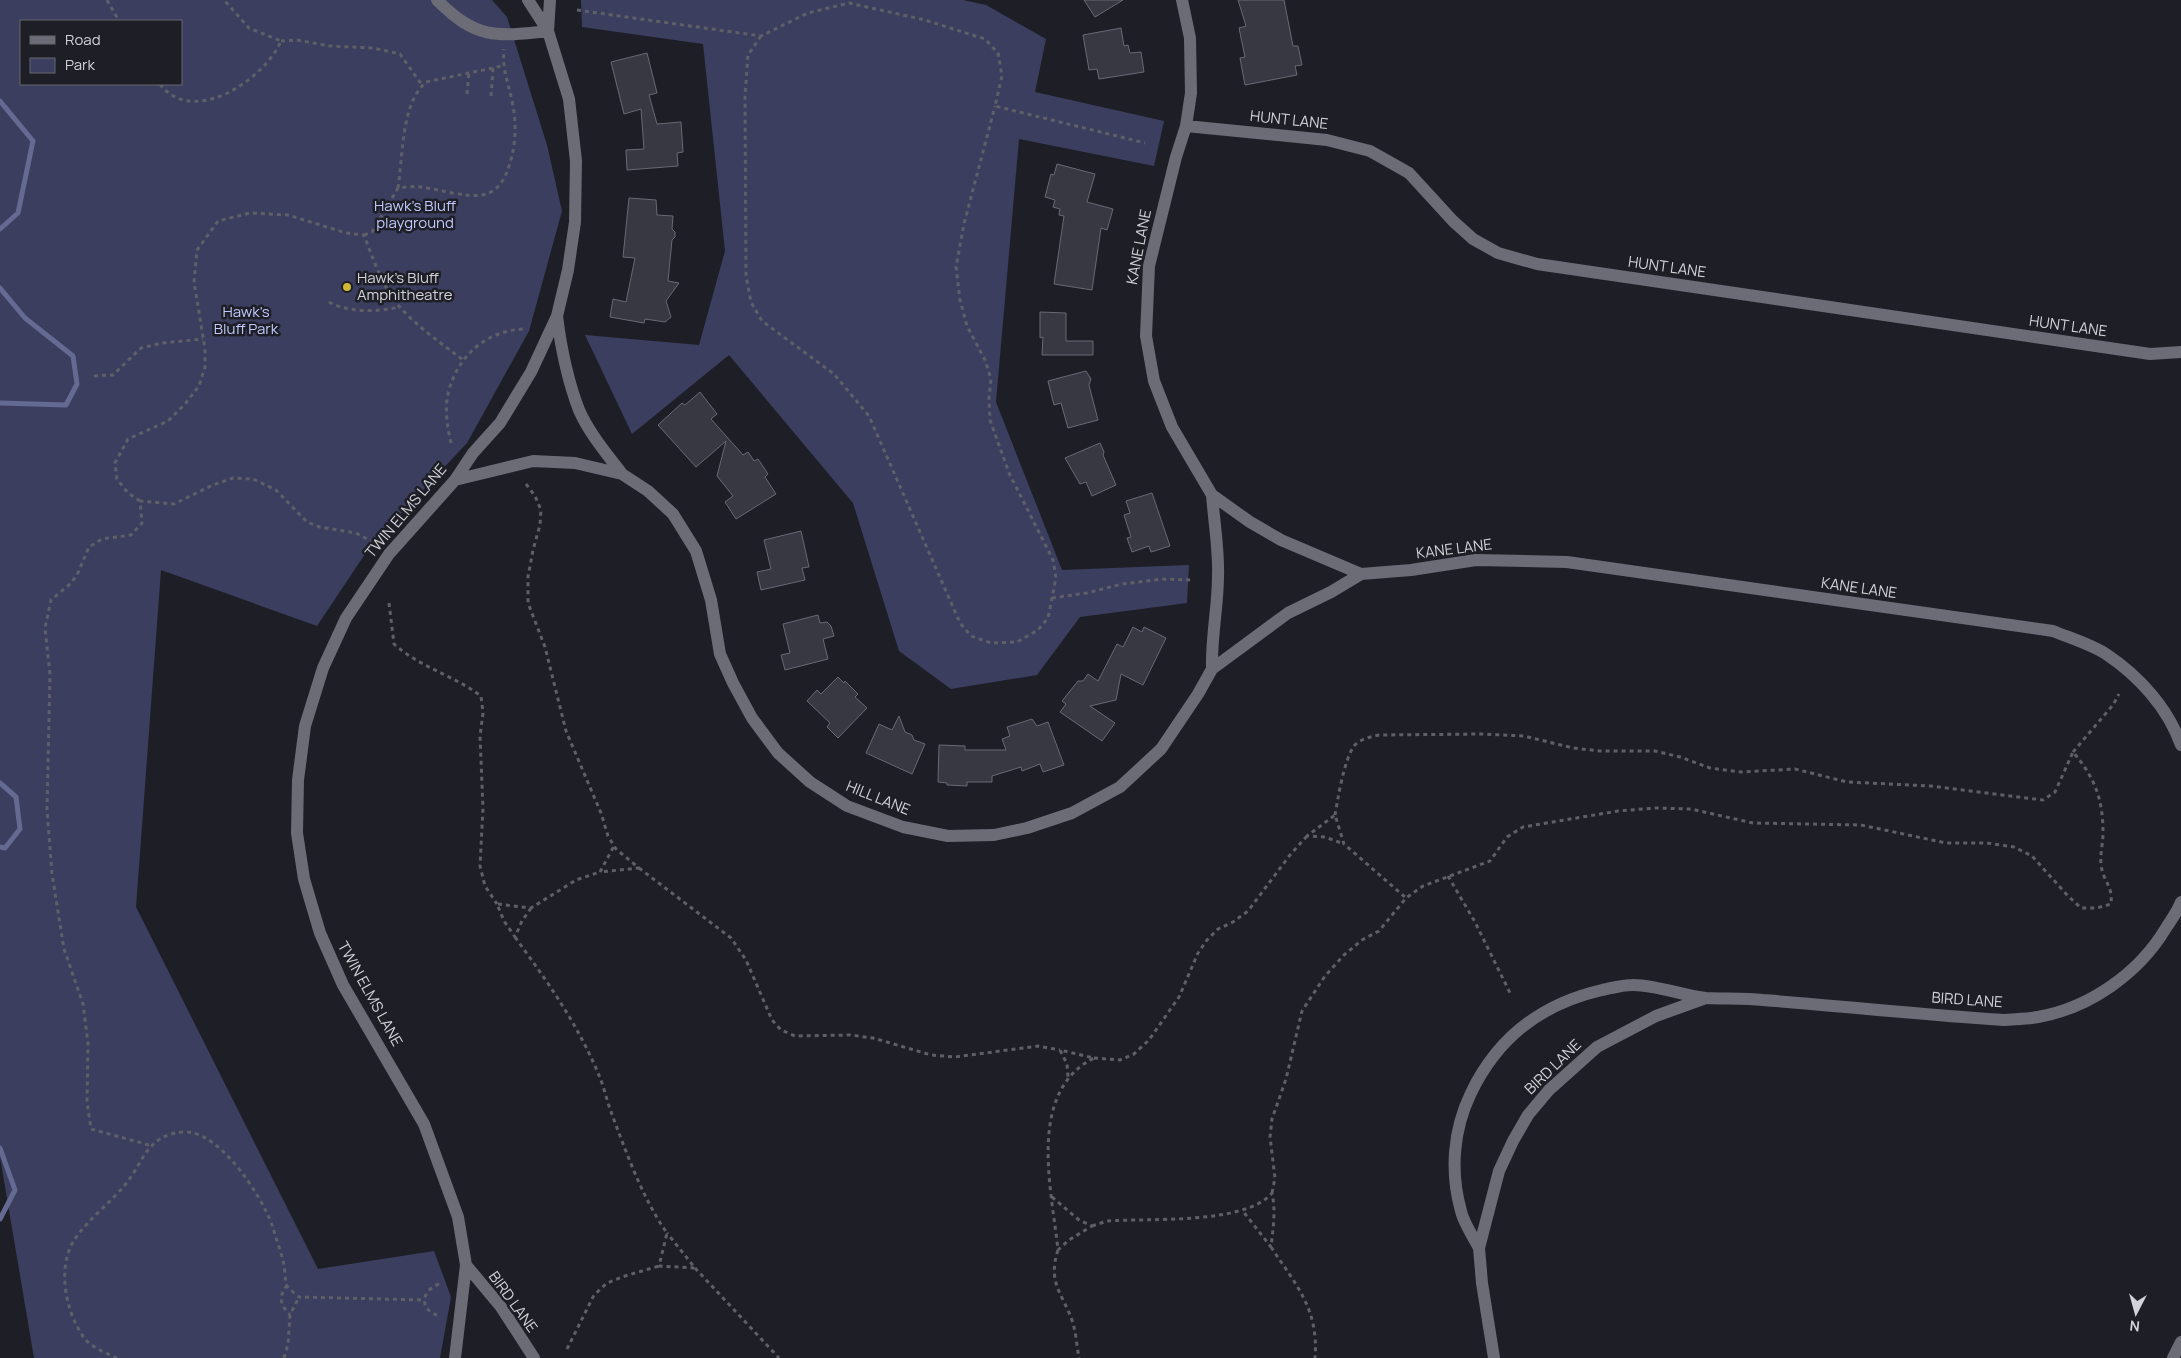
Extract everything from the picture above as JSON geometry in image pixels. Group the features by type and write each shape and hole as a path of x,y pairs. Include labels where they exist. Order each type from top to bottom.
{"street":[{"path":"437,0 466,26 489,33 505,34 548,31 550,0"},
{"name":"TWIN ELMS LANE","path":"456,1358 466,1265 458,1216 424,1124 343,985 320,933 304,880 297,833 298,780 305,726 323,668 346,618 388,554 455,480 473,453 500,423 531,372 557,316 568,270 575,222 576,161 569,99 548,31 528,0"},
{"name":"KANE LANE","path":"1182,0 1190,38 1191,93 1186,126 1174,165 1149,266 1146,296 1146,336 1154,381 1172,427 1212,495 1250,522 1280,540 1361,574 1411,570 1476,560 1567,562 2053,631 2105,654 2128,671 2166,713 2181,745"},
{"name":"HUNT LANE","path":"1186,126 1327,140 1370,152 1409,173 1473,239 1498,253 1537,264 2150,354 2181,352"},
{"path":"557,316 563,356 580,411 594,436 622,474"},
{"path":"455,480 533,461 575,463 622,474"},
{"name":"HILL LANE","path":"622,474 648,491 673,514 696,551 710,600 720,654 752,718 778,753 810,782 846,806 903,827 948,836 994,835 1027,828 1072,813 1120,787 1161,749 1198,694 1212,669"},
{"path":"1212,495 1219,573 1217,606 1211,640 1212,669"},
{"path":"1212,669 1288,612 1331,592 1361,574"},
{"name":"BIRD LANE","path":"1479,1248 1461,1212 1454,1171 1458,1127 1478,1079 1494,1054 1520,1028 1544,1012 1574,998 1602,990 1633,985 1704,998 1760,1000 2004,1020 2038,1017 2072,1007 2104,991 2136,966 2157,942 2181,902"},
{"name":"BIRD LANE","path":"1494,1358 1482,1283 1479,1248 1503,1164 1528,1115 1549,1090 1597,1047 1656,1016 1704,998"},
{"name":"BIRD LANE","path":"466,1265 500,1307 534,1358"},
{"path":"2173,1358 2181,1342"}],"path":[{"path":"107,0 118,20"},
{"path":"224,0 249,28 281,41 297,40 330,46 373,48 400,54 422,86"},
{"path":"849,3 925,20 986,39 998,53 1002,76 995,106 964,224 956,267 959,292 967,326 991,379 988,399 990,420 1009,473 1053,560 1056,578 1048,618 1038,630 1017,642 991,642 971,636 960,623 870,416 834,374 762,321 751,302 746,276 745,96 748,55 761,36 808,13 849,3"},
{"path":"577,10 761,36"},
{"path":"398,188 420,187 482,195 496,189 504,178 514,145 512,103 502,66 505,34"},
{"path":"161,85 169,95 198,103 228,94 254,75 276,54 281,41"},
{"path":"371,541 356,533 320,528 307,522 276,490 253,480 233,478 213,485 188,499 174,504 140,501 128,493 117,479 115,463 128,439 168,421 199,386 205,367 203,339 194,282 197,250 218,221 250,213 288,215 346,233 364,236 372,232 398,188 404,132 418,89 426,82 502,66"},
{"path":"491,96 493,68"},
{"path":"467,94 469,73"},
{"path":"995,106 1146,143"},
{"path":"364,236 378,272 400,307 413,320 463,360"},
{"path":"328,302 338,307 368,311 400,307"},
{"path":"451,443 446,411 448,391 463,360 488,338 504,331 525,329"},
{"path":"94,376 113,374 141,348 162,343 203,339"},
{"path":"526,484 535,496 541,510 540,525 528,577 528,603 545,647 566,731 601,814 608,836 614,846 639,868 731,938 746,960 772,1020 781,1030 795,1036 850,1035 874,1038 931,1055 947,1056 1038,1046 1094,1058 1120,1060 1134,1054 1149,1040 1179,997 1198,953 1207,940 1218,929 1233,922 1248,910 1307,836 1336,815"},
{"path":"140,501 142,522 131,535 102,539 89,547 77,574 70,584 51,600 45,628 50,674 47,810 52,874 64,949 84,1004 88,1043 87,1102 91,1128 149,1145"},
{"path":"1052,598 1087,594 1122,584 1162,579 1193,580"},
{"path":"389,603 394,644 409,657 468,686 481,696 484,713 480,736 483,808 480,866 485,886 497,904 504,921 548,982 581,1034 599,1075 642,1187 667,1233 695,1268 779,1358"},
{"path":"1344,844 1336,815 1346,768 1354,746 1363,739 1379,735 1482,734 1524,736 1573,748 1600,751 1655,751 1680,757 1710,768 1741,772 1795,768 1847,782 1930,786 2043,800 2055,792 2073,752 2107,712 2119,694"},
{"path":"1271,1247 1274,1225 1272,1194 1274,1178 1270,1137 1272,1119 1286,1079 1302,1011 1325,976 1344,955 1362,940 1379,931 1406,898 1423,886 1490,861 1506,837 1523,827 1618,812 1656,808 1691,809 1754,823 1861,825 1946,843 1987,843 2014,847 2032,856 2081,908 2098,908 2111,904 2112,891 2103,877 2102,870 2103,833 2100,806 2095,783 2073,752"},
{"path":"1307,836 1325,838 1344,844 1406,898"},
{"path":"600,872 614,846"},
{"path":"515,937 522,921 531,908 576,880 600,872 639,868"},
{"path":"1448,876 1475,922 1511,995"},
{"path":"497,904 531,908"},
{"path":"1060,1050 1067,1064 1068,1077"},
{"path":"1079,1358 1073,1324 1056,1285 1053,1265 1058,1250 1048,1167 1049,1126 1068,1077 1082,1064 1094,1058"},
{"path":"117,1358 86,1340 74,1320 66,1290 66,1264 72,1244 80,1232 126,1184 149,1145 158,1139 182,1132 200,1134 214,1142 248,1181 271,1223 284,1263 287,1285 299,1297 424,1300"},
{"path":"1058,1250 1069,1240 1092,1226 1107,1221 1204,1217 1242,1210 1266,1201 1272,1194"},
{"path":"1052,1197 1079,1220 1092,1226"},
{"path":"1242,1210 1271,1247 1310,1308 1315,1330 1315,1358"},
{"path":"659,1266 667,1233"},
{"path":"567,1349 594,1295 607,1284 625,1276 659,1266 695,1268"},
{"path":"440,1284 431,1287 426,1292 424,1300 426,1308 432,1314 440,1316"},
{"path":"287,1285 280,1296 282,1305 290,1316"},
{"path":"284,1358 288,1344 290,1316 299,1297"}],"green space":[{"name":"Hawk's Bluff Park","path":"0,0 492,0 507,17 547,145 562,211 529,331 467,443 369,548 317,626 161,570 136,907 318,1269 434,1251 451,1297 440,1358 34,1358 0,1157"},
{"path":"581,0 963,0 986,5 1046,39 1035,92 1164,121 1154,166 1019,139 996,402 1062,570 1189,565 1187,603 1080,617 1037,675 951,689 899,651 853,503 729,355 632,434 585,335 699,345 725,251 703,44 582,27"}],"building":[{"path":"1084,0 1123,0 1095,17"},
{"path":"1238,0 1284,0 1293,46 1298,46 1302,65 1295,66 1297,75 1245,85 1240,58 1245,57 1239,28 1246,26"},
{"path":"1121,28 1124,46 1128,45 1130,53 1141,52 1144,72 1099,79 1097,69 1089,70 1083,35"},
{"path":"647,53 657,93 649,95 657,124 681,122 683,152 677,153 678,166 627,170 626,150 644,149 641,109 624,114 611,62"},
{"path":"1057,164 1095,174 1087,202 1113,209 1107,230 1101,228 1092,290 1054,284 1064,216 1059,215 1060,209 1053,207 1055,200 1045,197 1051,174 1054,175"},
{"path":"629,198 656,200 657,215 673,216 672,229 675,232 675,237 672,240 668,281 679,283 666,301 671,317 665,322 645,319 644,323 610,317 613,299 626,302 635,258 623,257"},
{"path":"1040,312 1066,313 1066,341 1093,341 1093,355 1042,355 1043,337 1040,338"},
{"path":"1086,371 1091,379 1089,385 1098,420 1068,428 1061,403 1054,405 1048,381"},
{"path":"700,392 717,414 711,419 743,455 748,452 754,461 758,459 768,474 765,477 776,494 736,519 725,502 733,496 717,476 726,441 696,467 658,425 682,403 685,405"},
{"path":"1100,443 1116,485 1092,496 1086,482 1080,484 1065,458"},
{"path":"1152,493 1170,546 1151,552 1149,546 1132,552 1127,538 1131,537 1124,515 1130,513 1126,501"},
{"path":"801,531 809,567 802,568 805,580 761,590 757,572 771,569 764,540"},
{"path":"818,615 820,623 827,622 831,626 834,636 823,639 828,659 785,670 781,655 790,653 783,624"},
{"path":"1133,627 1142,632 1144,627 1166,638 1143,685 1121,674 1116,700 1090,706 1115,723 1102,741 1060,712 1066,704 1062,701 1078,681 1083,681 1088,674 1098,681 1117,644 1123,647"},
{"path":"838,677 858,694 855,697 867,708 838,738 827,727 830,723 807,701 817,690 821,694"},
{"path":"899,716 905,732 912,735 914,740 925,744 912,774 866,753 879,724 892,730"},
{"path":"1032,719 1037,726 1048,722 1064,765 1043,772 1040,764 1022,771 1021,767 992,776 992,782 967,782 967,786 947,785 947,783 938,782 939,745 965,746 965,750 1006,750 1002,739 1010,736 1007,727"}],"waterway":[{"path":"0,101 33,141 18,213 0,229"},
{"path":"0,288 25,318 73,356 77,384 66,405 0,403"},
{"path":"0,783 16,797 20,829 5,848 0,847"},
{"path":"0,1148 15,1190 0,1219"}],"place":[{"name":"Hawk's Bluff Amphitheatre","path":"347,287"}],"park label":[{"name":"Hawk's Bluff playground","path":"415,214"}]}
